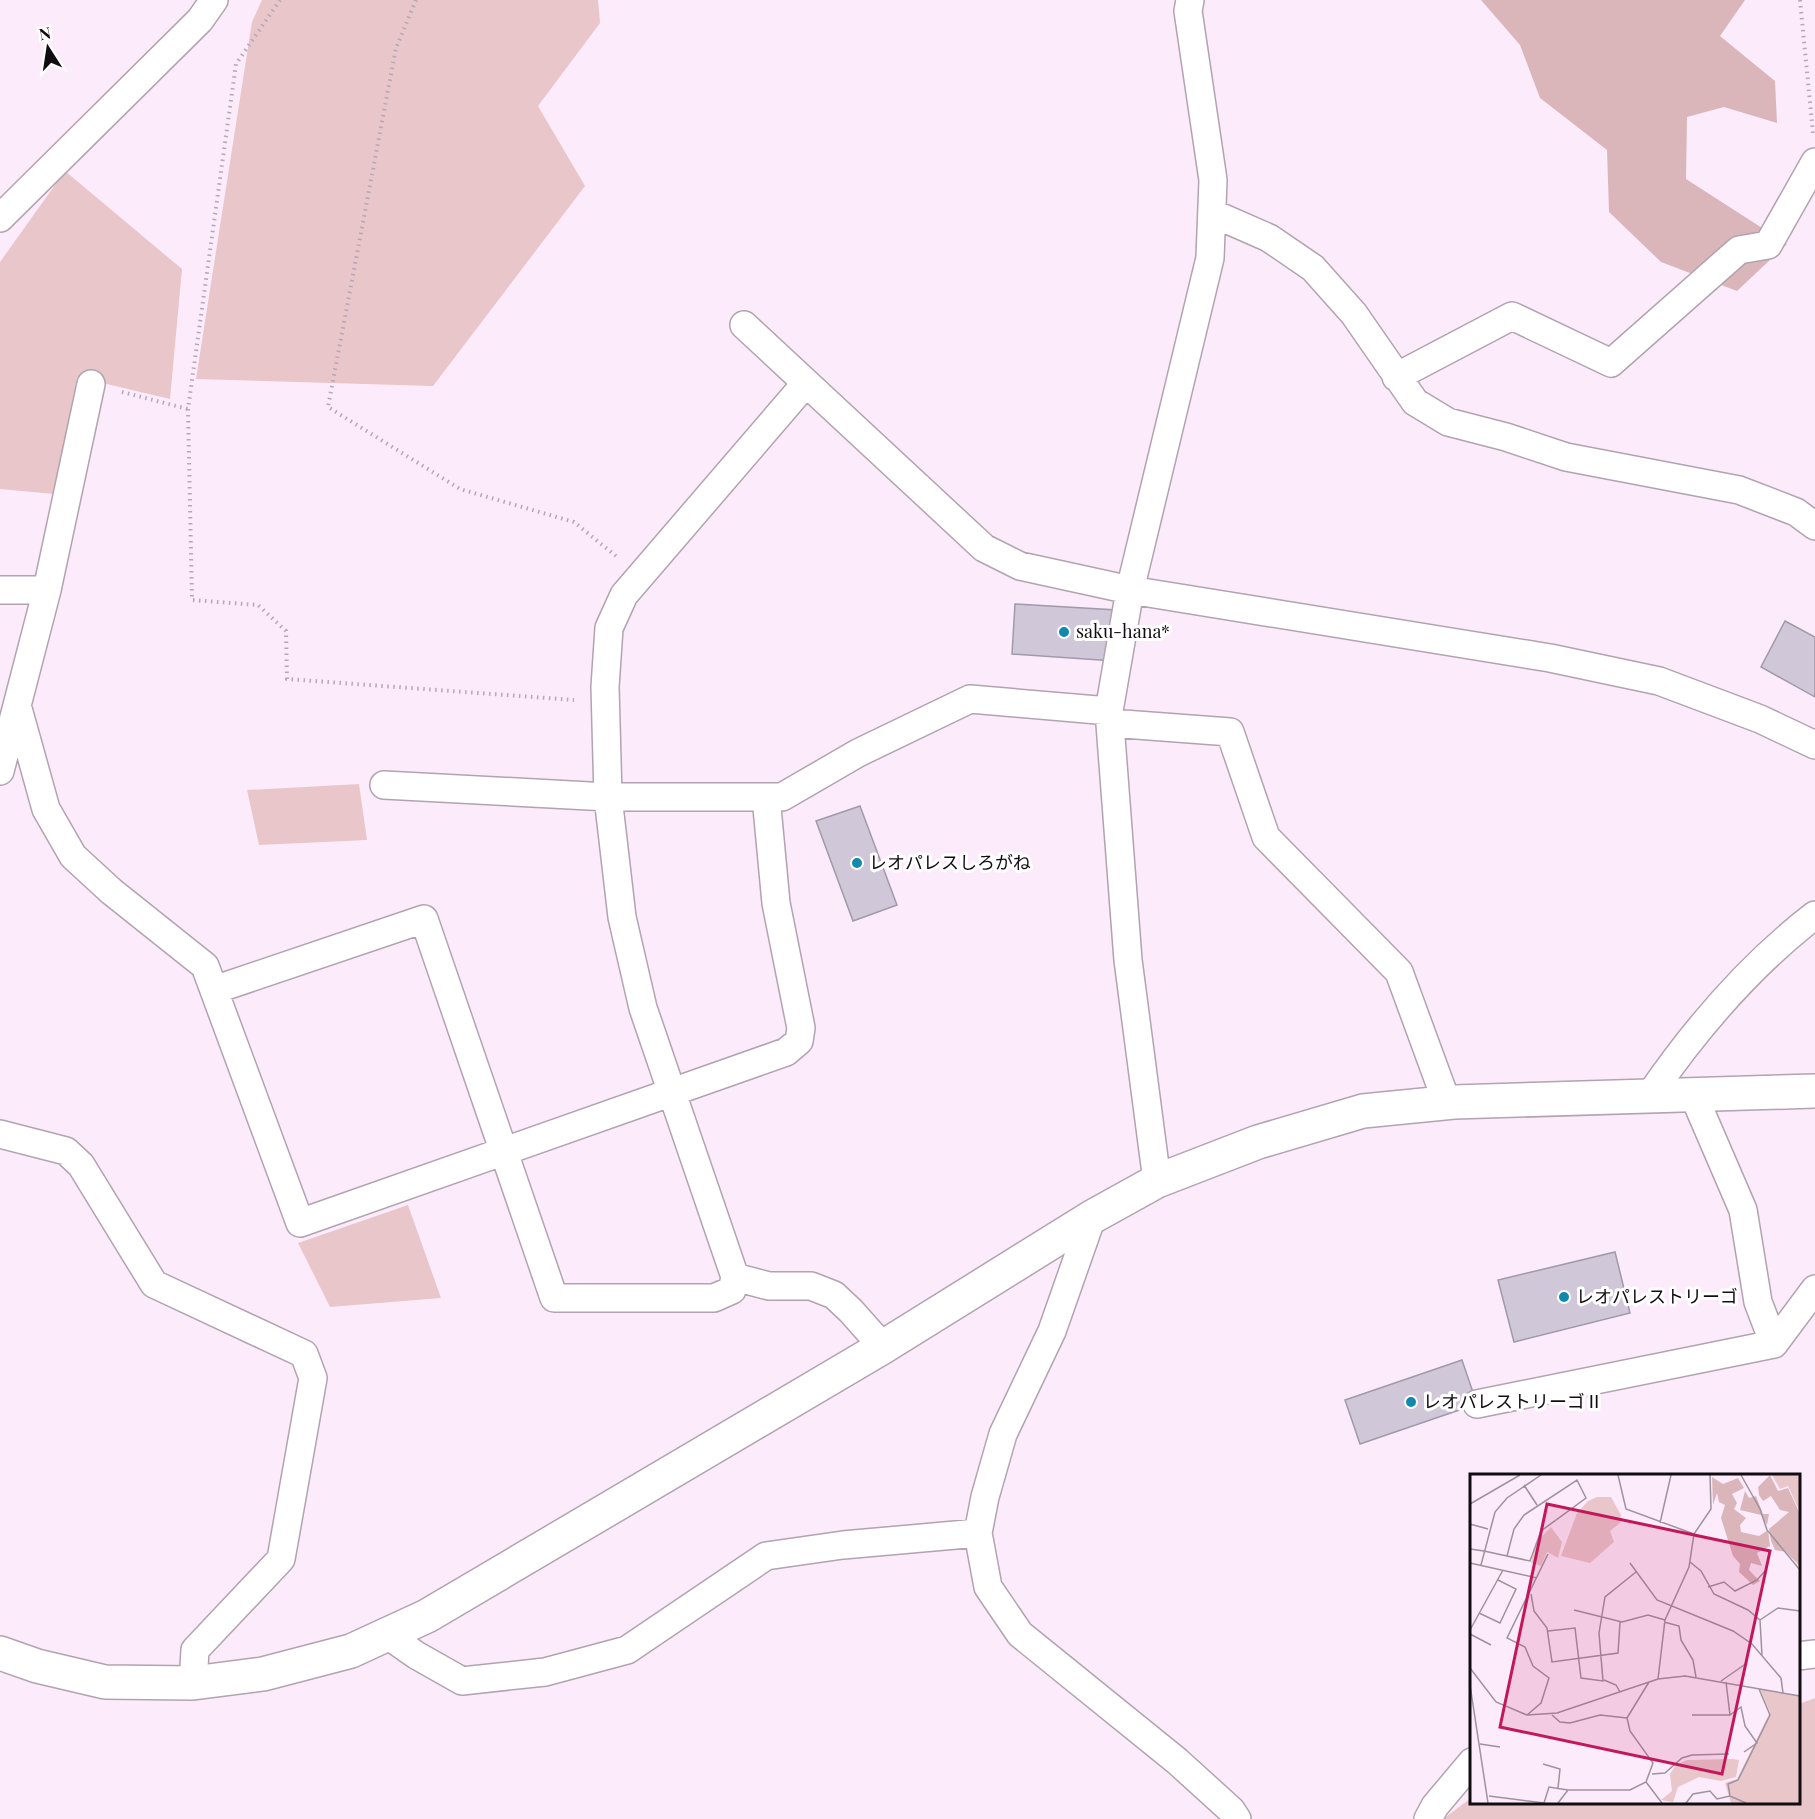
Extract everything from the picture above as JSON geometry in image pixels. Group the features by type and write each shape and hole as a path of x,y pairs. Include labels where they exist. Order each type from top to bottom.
{"street":[{"path":"0,218 200,20 214,0"},
{"path":"1157,1181 1128,960 1109,717 1130,590 1210,258 1213,180 1188,11 1190,0"},
{"path":"1396,377 1512,316 1611,363 1739,250 1768,245 1815,162"},
{"path":"1212,213 1269,238 1313,268 1354,314 1415,402 1448,423 1506,437 1566,457 1739,490 1796,512 1815,526"},
{"path":"744,325 984,548 1020,566 1130,590 1550,658 1659,681 1760,719 1815,745"},
{"path":"214,990 424,919 554,1298 714,1298 732,1290 735,1276 643,1008 622,917 608,796 605,703 609,628 624,595 806,383"},
{"path":"0,771 47,590 91,384"},
{"path":"0,590 47,590"},
{"path":"384,785 608,796 782,797 858,753 970,699 1230,732 1266,837 1400,972 1447,1103"},
{"path":"17,705 46,809 74,856 111,891 205,966 300,1223 786,1052 799,1041 801,1028 776,903 766,797"},
{"path":"1650,1095 1678,1055 1748,973 1784,939 1815,915"},
{"path":"0,1653 37,1666 105,1682 193,1683 263,1674 351,1651 427,1616 883,1347 1092,1217 1157,1181 1258,1142 1363,1111 1447,1103 1815,1091"},
{"path":"1693,1094 1743,1210 1758,1302 1774,1344"},
{"path":"0,1134 66,1151 81,1165 154,1284 304,1354 313,1378 281,1559 195,1650 193,1683"},
{"path":"1092,1217 1052,1330 1003,1434 985,1497 978,1533 988,1587 1020,1634 1178,1761 1231,1810 1237,1819"},
{"path":"735,1276 770,1286 811,1286 834,1295 883,1347"},
{"path":"1477,1404 1774,1344 1815,1289"},
{"path":"386,1634 416,1655 462,1681 545,1672 627,1650 766,1556 843,1545 978,1533"},
{"path":"1800,1656 1815,1654"},
{"path":"1428,1819 1470,1764"}],"path":[{"path":"280,0 236,64 188,409 192,600 258,605 286,631 287,679 605,703"},
{"path":"416,0 396,48 328,407 460,489 574,522 641,576"},
{"path":"1800,0 1813,135"},
{"path":"91,384 188,409"}],"shaded area":[{"path":"262,0 598,0 600,23 538,106 585,186 433,386 196,379 252,22"},
{"path":"1481,0 1745,0 1720,36 1775,81 1777,123 1724,107 1687,117 1686,179 1787,244 1737,291 1661,262 1609,212 1607,150 1540,98 1520,45"},
{"path":"65,171 182,269 170,399 77,377 54,494 0,489 0,262"},
{"path":"359,784 367,840 259,845 247,790"},
{"path":"408,1205 441,1298 330,1307 298,1243"},
{"path":"1815,1698 1815,1819 1443,1819 1470,1799 1470,1804 1800,1804 1800,1704"}],"building":[{"name":"saku-hana*","path":"1015,604 1117,610 1114,661 1012,654"},
{"path":"1785,621 1815,637 1815,697 1761,667"},
{"name":"レオパレスしろがね","path":"860,806 897,905 853,921 816,821"},
{"name":"レオパレストリーゴ","path":"1615,1252 1630,1313 1514,1342 1498,1280"},
{"name":"レオパレストリーゴⅡ","path":"1462,1360 1477,1404 1360,1444 1345,1400"}],"place":[{"name":"saku-hana*","path":"1064,632"},
{"name":"レオパレスしろがね","path":"857,863"},
{"name":"レオパレストリーゴ","path":"1564,1297"},
{"name":"レオパレストリーゴⅡ","path":"1411,1402"}]}
